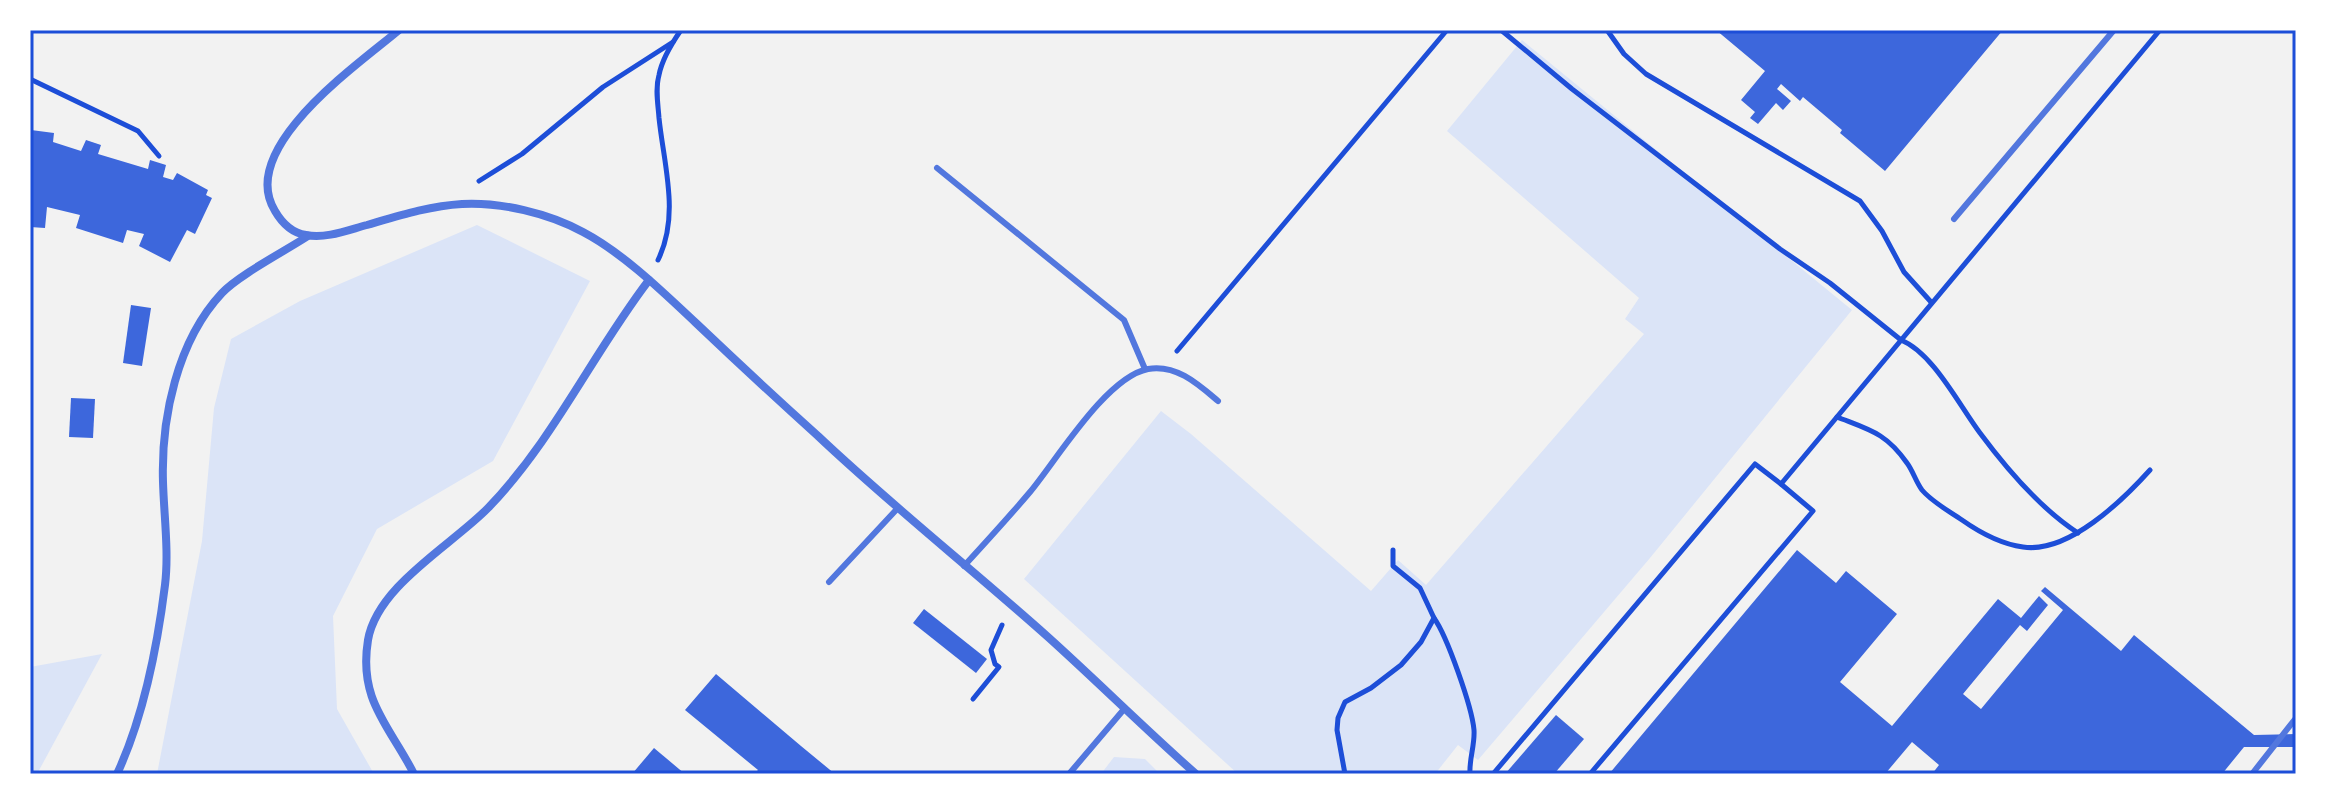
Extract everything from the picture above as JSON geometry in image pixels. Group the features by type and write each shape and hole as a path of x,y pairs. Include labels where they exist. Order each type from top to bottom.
{"street":[{"path":"399,30 308,109 276,151 267,189 276,213 291,230 308,236 333,234 419,210 462,204 491,206 549,218 584,232 649,280 897,509 1015,608 1196,774"},
{"path":"117,774 144,697 165,583 165,450 171,398 180,369 204,316 223,292 308,236"},
{"path":"414,774 393,741 369,687 366,670 368,640 376,615 391,595 488,508 516,475 620,318 649,280"}],"lane":[{"path":"1954,219 2114,30"},
{"path":"937,168 1124,320 1145,369"},
{"path":"964,566 1032,489 1060,449 1125,380 1145,369 1164,368 1196,382 1218,401"},
{"path":"829,582 897,509"},
{"path":"1069,774 1125,708"},
{"path":"2252,774 2296,718"}],"path":[{"path":"649,280 668,240 669,190 657,88 662,65 681,30"},
{"path":"1164,368 1447,30"},
{"path":"1501,30 1572,89 1780,249 1911,345 1928,360 1983,437 2034,497 2078,533"},
{"path":"1607,30 1624,54 1646,74 1860,201 1882,231 1904,272 1931,302"},
{"path":"1781,484 2160,30"},
{"path":"473,185 522,154 603,87 673,42"},
{"path":"30,79 138,131 159,156"},
{"path":"1837,417 1882,434 1908,464 1922,490 1969,525 1992,538 2023,547 2038,547 2078,533 2130,493 2150,470"},
{"path":"1493,774 1755,464 1813,511 1590,774"},
{"path":"1393,550 1393,566 1420,588 1444,632 1471,716 1474,733 1470,774"},
{"path":"973,699 999,667 991,650 995,637 1015,608"},
{"path":"1345,774 1337,730 1345,702 1371,688 1401,665 1421,642 1434,618"}],"shaded area":[{"path":"1522,40 1852,310 1650,558 1478,760 1458,745 1435,774 1238,774 1024,579 1161,411 1371,591 1398,560 1426,585 1644,334 1625,319 1639,298 1447,131"},
{"path":"477,225 590,281 493,461 377,529 333,616 337,709 374,774 157,774 202,541 214,408 231,339 300,301"},
{"path":"102,654 37,774 30,774 30,667"},
{"path":"1114,757 1145,759 1160,774 1101,774"}],"building":[{"path":"1716,30 2003,30 1885,171 1803,97 1800,101 1781,84 1777,89 1791,101 1783,110 1776,103 1758,124 1750,118 1755,112 1741,100 1765,71"},
{"path":"31,130 54,133 53,142 81,151 86,140 101,145 98,154 148,169 150,160 166,165 163,177 173,180 177,173 208,190 206,195 212,198 195,234 187,230 170,262 139,246 144,234 127,230 123,243 76,228 80,215 47,207 45,228 30,227"},
{"path":"131,305 151,308 142,366 123,363"},
{"path":"71,398 95,399 93,438 69,437"},
{"path":"1797,550 1836,583 1846,571 1897,614 1840,682 1892,726 1998,599 2021,618 2039,596 2048,605 2027,631 2020,625 1963,694 1981,709 2063,610 2041,591 2045,587 2121,651 2134,635 2254,735 2296,734 2296,747 2244,747 2222,774 1932,774 1939,765 1912,742 1885,774 1609,774"},
{"path":"924,609 987,659 976,673 913,623"},
{"path":"716,674 835,774 754,774 758,770 685,710"},
{"path":"1556,715 1584,739 1554,774 1505,774"},
{"path":"654,748 685,774 632,774"}]}
